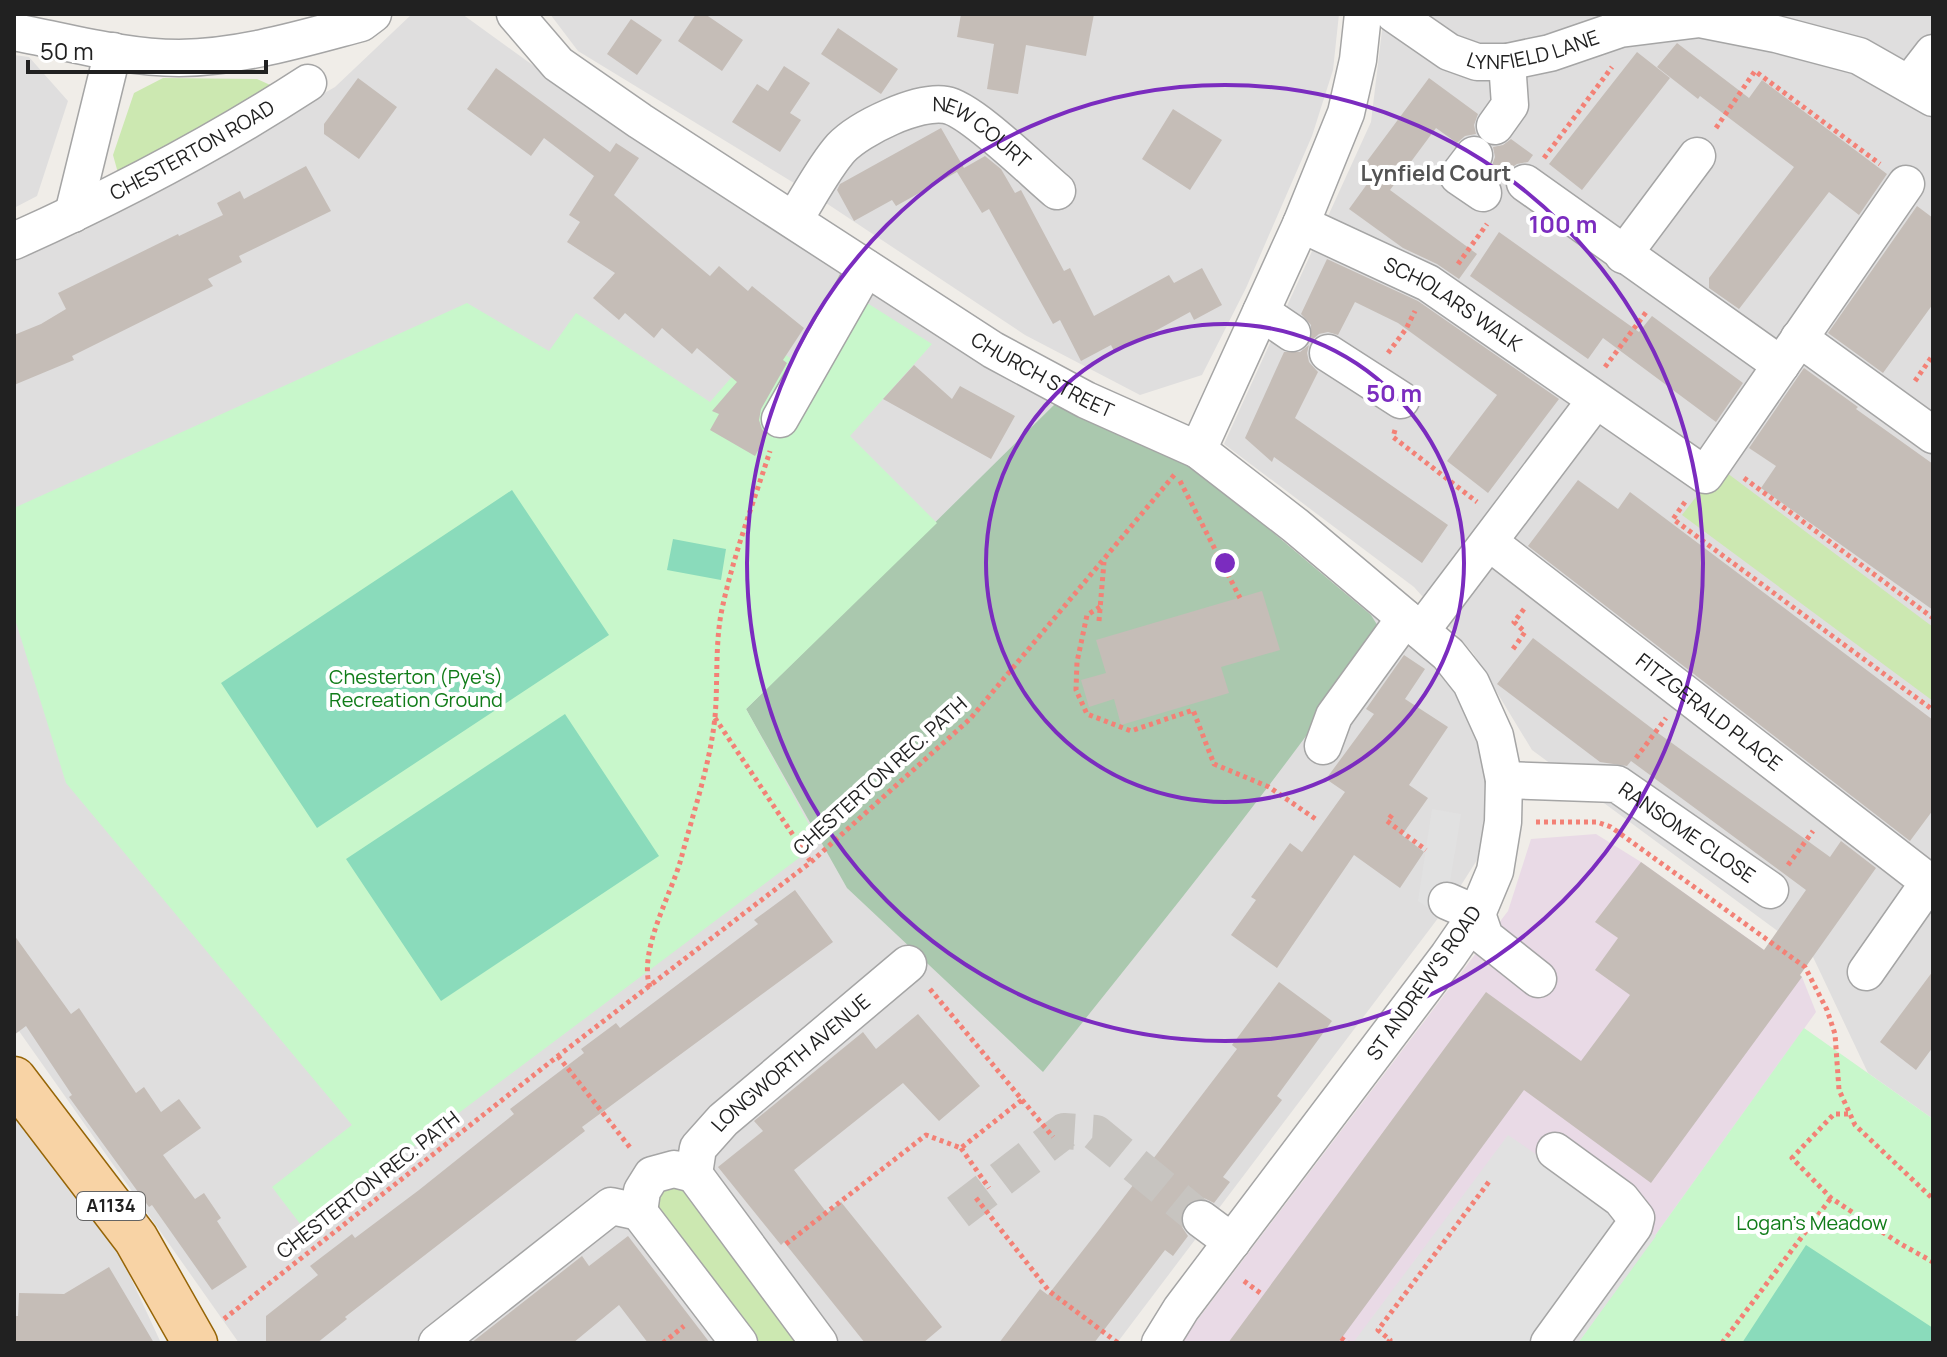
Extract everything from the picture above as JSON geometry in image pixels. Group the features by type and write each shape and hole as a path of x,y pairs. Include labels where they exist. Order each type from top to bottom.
{"main road":[{"name":"A1134","path":"14,1079 136,1239 195,1343"}],"street":[{"path":"14,32 113,51 178,58 257,51 361,23 373,14"},
{"name":"CHURCH STREET","path":"515,14 558,64 993,350 1086,400 1187,461"},
{"path":"1187,461 1261,312 1346,113 1358,60 1363,14"},
{"name":"LYNFIELD LANE","path":"1394,14 1449,52 1477,62 1507,62 1619,33 1700,19 1776,34 1859,56 1921,91 1933,53"},
{"name":"CHESTERTON ROAD","path":"73,214 113,51"},
{"path":"1484,204 1458,176 1510,105 1507,62"},
{"name":"CHESTERTON ROAD","path":"14,241 73,214 269,108 308,83"},
{"name":"NEW COURT","path":"794,220 842,148 893,114 925,106 948,105 971,118 1057,191"},
{"path":"1623,255 1697,156"},
{"path":"1525,183 1667,285 1790,351 1933,435"},
{"path":"1711,467 1906,184"},
{"name":"SCHOLARS WALK","path":"1301,224 1433,287 1590,397 1711,467"},
{"path":"780,419 866,268"},
{"path":"1261,312 1292,333"},
{"path":"1328,353 1401,400"},
{"path":"1323,746 1334,716 1496,532 1590,397"},
{"name":"ST ANDREW'S ROAD","path":"1160,1343 1181,1309 1448,956 1462,907 1495,871 1503,822 1504,780 1495,736 1471,683 1448,654 1296,526 1187,461"},
{"name":"FITZGERALD PLACE","path":"1496,532 1685,693 1932,881 1866,972"},
{"name":"RANSOME CLOSE","path":"1504,780 1617,784 1770,890"},
{"path":"1462,907 1485,937 1538,979"},
{"name":"LONGWORTH AVENUE","path":"694,1174 698,1148 723,1120 908,964"},
{"path":"1549,1343 1634,1226 1636,1218 1621,1199 1555,1151"},
{"path":"639,1212 642,1191 652,1175 674,1169 694,1174 819,1343"},
{"path":"437,1343 611,1206 639,1212 739,1343"},
{"path":"1201,1219 1232,1242"}],"path":[{"path":"1525,183 1619,33"},
{"path":"1697,156 1755,71 1906,184"},
{"path":"1368,379 1433,287 1488,225 1482,219 1484,204"},
{"path":"1590,397 1667,285"},
{"path":"1401,400 1393,437 1496,532"},
{"path":"650,987 646,975 647,957 676,879 715,717 716,657 722,613 780,419"},
{"path":"1187,461 1240,598"},
{"name":"CHESTERTON REC. PATH","path":"258,1292 811,862 970,719 1187,461"},
{"path":"1933,618 1711,467 1673,519 1933,710"},
{"path":"1099,621 1104,561"},
{"path":"1100,607 1087,615 1077,662 1076,690 1087,714 1131,731 1193,710 1214,764 1269,787 1317,820"},
{"path":"1617,784 1685,693"},
{"path":"715,717 811,862"},
{"path":"1392,815 1387,821 1426,850"},
{"path":"1503,822 1597,822 1611,827 1805,967 1827,1010 1835,1034 1839,1090 1848,1114 1855,1125 1933,1199"},
{"path":"908,964 1053,1137"},
{"path":"558,1056 652,1175"},
{"path":"961,1148 1023,1099"},
{"path":"1848,1114 1834,1114 1792,1158 1831,1198 1933,1262"},
{"path":"762,1262 926,1135 961,1148 989,1188"},
{"path":"1388,1343 1390,1340 1378,1330 1491,1179"},
{"path":"976,1198 1049,1291 1118,1343"},
{"path":"1722,1343 1831,1198"},
{"path":"1341,1338 1348,1343"}],"shaded area":[{"path":"412,14 462,14 599,113 1411,636 1465,706 1494,789 1477,860 1451,901 1117,1343 239,1343 14,1024 14,261 83,231 335,87"},
{"path":"550,14 1339,14 1333,70 1312,136 1246,288 1202,375 1140,395 1025,335 817,197 578,51"},
{"path":"1384,14 1933,14 1933,1119 1868,1073 1813,957 1532,750 1473,653 1414,587 1224,444 1371,122"},
{"path":"14,55 29,57 68,101 37,196 14,208"},
{"path":"1432,809 1461,814 1447,901 1438,915 1418,901"},
{"path":"1596,834 1641,862 1802,977 1816,1012 1578,1343 1180,1343 1508,911 1531,839"},
{"path":"14,1111 121,1257 161,1343 14,1343"},
{"path":"1508,1135 1656,1236 1578,1343 1353,1343"}],"green space":[{"path":"163,78 257,79 277,88 118,173 113,155 134,93"},
{"name":"Chesterton (Pye's) Recreation Ground","path":"864,301 932,344 850,436 937,523 746,709 819,843 304,1229 272,1187 352,1125 66,783 14,616 14,508 467,303 549,351 576,313 710,402 763,341 800,364"},
{"path":"1057,402 1193,465 1371,615 1381,631 1258,800 1043,1072 847,888 746,709"},
{"path":"1719,467 1933,627 1933,701 1682,515"},
{"path":"512,490 609,635 317,828 221,683"},
{"path":"673,539 726,549 721,580 667,570"},
{"path":"565,714 659,856 441,1001 346,859"},
{"name":"Logan's Meadow","path":"1804,1028 1933,1119 1933,1343 1578,1343"},
{"path":"684,1184 807,1343 753,1343 656,1213 657,1193"},
{"path":"1806,1245 1933,1328 1933,1343 1742,1343"}],"building":[{"path":"696,14 705,14 743,40 722,71 678,41"},
{"path":"961,14 1094,14 1086,56 1026,45 1018,94 987,89 994,44 957,37"},
{"path":"631,19 662,40 637,75 607,54"},
{"path":"838,28 898,69 881,94 821,54"},
{"path":"1677,43 1749,98 1762,80 1887,174 1859,215 1829,192 1739,309 1709,288 1709,278 1794,167 1657,67"},
{"path":"1637,52 1670,78 1582,190 1549,164"},
{"path":"784,66 810,83 790,113 801,120 780,152 732,122 757,84 768,91"},
{"path":"496,68 610,152 616,143 639,158 614,195 710,276 719,266 748,291 752,286 804,328 783,360 787,363 761,409 759,420 767,435 755,456 710,430 719,414 712,411 737,382 697,348 692,354 662,328 654,338 625,313 619,320 593,298 615,273 567,242 580,222 569,215 594,176 544,138 531,156 467,109"},
{"path":"358,78 397,107 359,159 324,134 324,124"},
{"path":"1429,78 1478,114 1474,125 1476,134 1465,136 1457,143 1436,128 1390,190 1477,254 1459,279 1437,264 1403,248 1349,209 1370,180 1359,172"},
{"path":"1173,109 1222,140 1190,190 1142,159"},
{"path":"941,128 964,168 896,206 892,200 854,221 837,190 840,184"},
{"path":"1511,139 1533,155 1528,162 1508,170 1505,179 1491,168 1495,157 1493,147"},
{"path":"985,156 1001,169 1015,193 1021,190 1064,271 1070,268 1094,316 1169,275 1174,283 1202,268 1222,305 1194,320 1190,312 1115,353 1111,345 1081,361 1060,320 1053,324 989,209 982,213 957,172"},
{"path":"306,166 331,211 239,256 242,262 208,279 213,286 72,356 74,360 14,385 14,335 66,309 58,293 223,215 217,203 240,191 244,199"},
{"path":"1917,206 1933,218 1933,304 1883,373 1828,333"},
{"path":"1499,232 1639,332 1652,316 1743,383 1716,422 1603,338 1588,359 1470,276"},
{"path":"1327,259 1418,301 1559,399 1488,493 1447,461 1497,395 1398,323 1355,302 1338,335 1328,332 1319,334 1311,341 1311,325 1301,314"},
{"path":"1309,345 1309,362 1318,372 1295,418 1448,525 1422,563 1274,457 1272,462 1245,438 1284,352 1300,352"},
{"path":"914,365 952,399 960,386 1015,416 991,459 883,399"},
{"path":"1804,368 1933,464 1933,610 1761,488 1776,466 1749,448"},
{"path":"1578,480 1618,509 1630,492 1933,720 1933,810 1910,841 1528,546"},
{"path":"1262,591 1280,650 1221,667 1229,693 1121,725 1114,699 1089,707 1081,680 1106,673 1096,640"},
{"path":"1533,638 1830,857 1841,841 1876,868 1800,975 1802,977 1651,1183 1524,1090 1338,1343 1228,1343 1486,992 1581,1061 1630,995 1595,970 1618,938 1595,922 1641,862 1764,950 1806,890 1631,761 1627,766 1600,762 1497,684"},
{"path":"1404,655 1425,669 1405,699 1448,727 1409,785 1428,798 1402,835 1424,852 1400,888 1354,855 1277,968 1231,935 1256,900 1251,897 1290,843 1302,852 1345,792 1326,779 1374,714 1366,709"},
{"path":"795,890 833,942 582,1127 585,1131 345,1317 347,1319 317,1343 266,1343 266,1316 318,1275 310,1266 352,1234 355,1238 419,1190 514,1114 510,1109 584,1053 581,1049 616,1023 620,1028 758,924 754,920"},
{"path":"14,935 71,1014 79,1008 136,1093 144,1087 161,1112 179,1099 201,1128 163,1155 195,1199 204,1193 221,1218 217,1221 247,1267 212,1290 69,1097 72,1095 26,1026 14,1035"},
{"path":"1933,971 1933,1047 1916,1070 1880,1042"},
{"path":"1279,982 1332,1021 1277,1096 1282,1100 1223,1177 1230,1182 1214,1203 1204,1198 1193,1200 1184,1207 1180,1216 1188,1236 1173,1256 1165,1250 1094,1343 999,1343 1040,1289 1048,1295 1098,1231 1237,1049 1232,1045"},
{"path":"918,1014 980,1086 939,1121 903,1083 794,1170 827,1213 841,1202 942,1327 923,1343 865,1343 784,1242 781,1245 718,1167 763,1131 754,1121 863,1032 876,1049"},
{"path":"628,1236 710,1343 648,1343 619,1305 573,1343 471,1343 582,1256 589,1266"},
{"path":"109,1267 154,1343 14,1343 14,1316 18,1316 19,1293 64,1294"}],"tunnel":[{"path":"958,1212 1064,1131 1096,1133 1201,1219"}],"district":[{"name":"Lynfield Court","path":"1436,173"}]}
